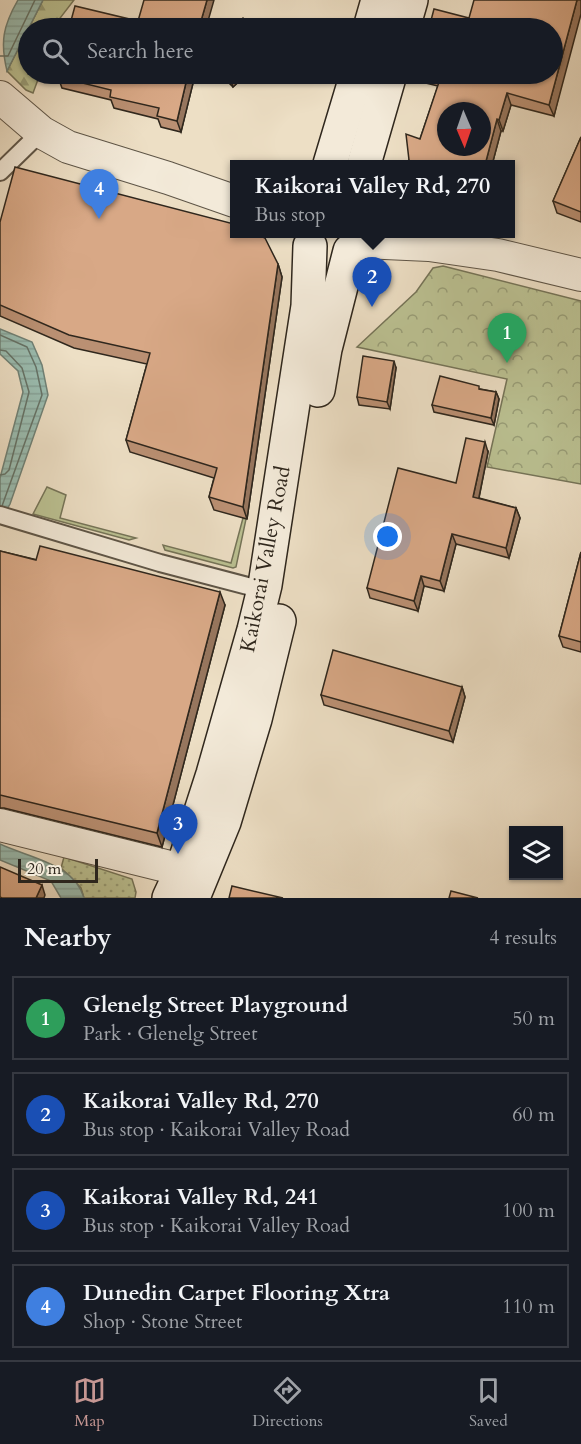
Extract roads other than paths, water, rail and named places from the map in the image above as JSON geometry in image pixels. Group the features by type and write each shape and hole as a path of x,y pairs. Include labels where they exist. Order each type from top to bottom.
{"main road":[{"path":"373,18 378,0"},
{"path":"406,18 411,0"},
{"path":"331,160 354,84"},
{"path":"365,160 387,84"},
{"name":"Kaikorai Valley Road","path":"305,240 329,254 361,242"},
{"name":"Kaikorai Valley Road","path":"181,889 254,630 263,590 308,306 305,240"},
{"name":"Kaikorai Valley Road","path":"181,889 224,822 255,718 281,614 325,349 361,242"}],"street":[{"path":"0,97 41,132 68,147 230,200"},
{"path":"168,178 230,179"},
{"path":"453,238 498,255"},
{"path":"361,242 429,245 498,255 581,275"},
{"path":"0,825 181,889"}],"lane":[{"path":"0,172 41,132"},
{"path":"0,516 160,563 263,590"}],"water":[{"path":"18,0 43,0 34,18 18,18 18,49 7,71 3,43 9,18"},
{"path":"0,329 32,342 42,365 48,395 10,504 0,522 0,478 23,392 18,371 0,354"},
{"path":"0,844 61,869 79,886 84,898 61,898 51,881 0,860"}],"place":[{"name":"Dunedin Carpet Flooring Xtra","path":"99,219"},
{"name":"Kaikorai Valley Rd, 270","path":"372,307"},
{"name":"Glenelg Street Playground","path":"507,363"},
{"name":"Kaikorai Valley Rd, 241","path":"178,854"}]}
